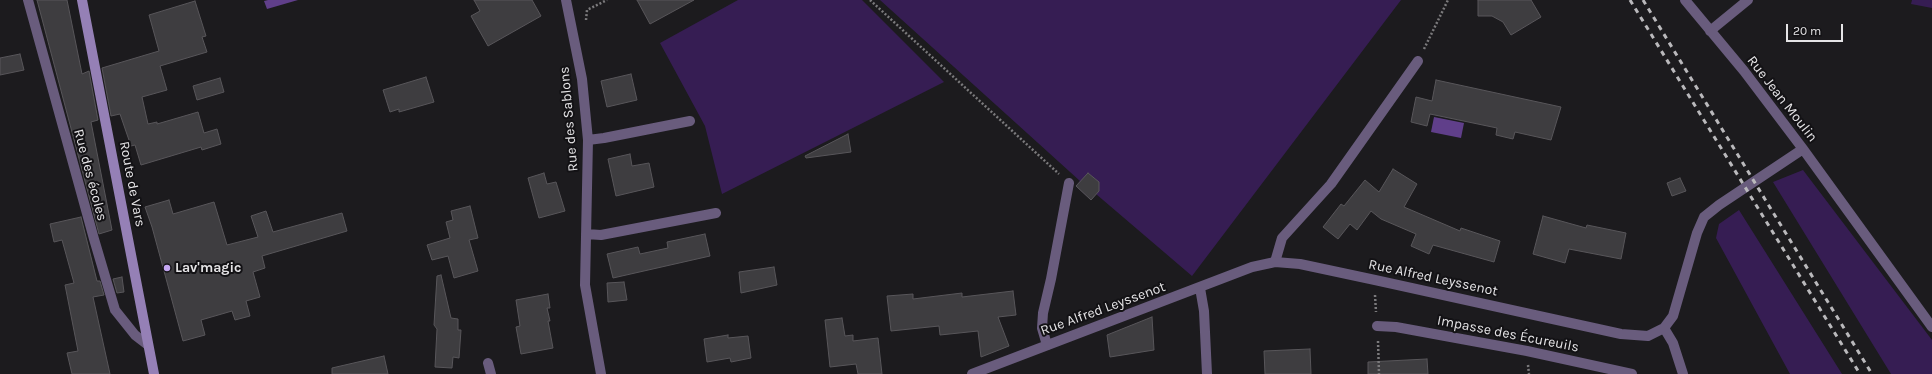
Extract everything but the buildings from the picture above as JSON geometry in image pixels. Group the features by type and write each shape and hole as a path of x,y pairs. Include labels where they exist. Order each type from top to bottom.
{"main road":[{"name":"Route de Vars","path":"82,0 154,374"}],"street":[{"name":"Rue des écoles","path":"28,0 115,310 135,335 148,345"},
{"name":"Rue des Sablons","path":"566,0 582,79 588,140 585,285 601,374"},
{"name":"Rue Jean Moulin","path":"1685,0 1744,71 1804,149 1852,218 1932,327"},
{"path":"1710,31 1748,0"},
{"path":"1275,262 1282,238 1331,184 1418,61"},
{"path":"588,140 690,121"},
{"path":"1683,374 1673,343 1664,328 1673,316 1697,233 1704,218 1719,205 1804,149"},
{"path":"1047,344 1042,328 1043,313 1069,183"},
{"path":"586,234 601,235 716,213"},
{"name":"Rue Alfred Leyssenot","path":"972,374 1047,344 1200,288 1252,267 1275,262 1300,264 1621,334 1648,336 1664,328"},
{"path":"1200,288 1204,311 1207,374"},
{"name":"Impasse des Écureuils","path":"1377,326 1396,327 1527,351 1632,374"},
{"path":"488,363 491,374"}],"path":[{"path":"586,21 587,10 607,0"},
{"path":"870,0 1069,183"},
{"path":"1418,61 1448,0"}],"shaded area":[{"path":"298,0 267,9 264,1"},
{"path":"738,0 862,0 944,82 722,194 705,126 660,43"},
{"path":"880,0 1401,0 1192,276 1096,194 1091,200 1076,186 1080,181"},
{"path":"1912,0 1932,0 1932,8 1911,4"},
{"path":"1434,117 1464,123 1461,138 1431,132"},
{"path":"1803,170 1932,340 1932,374 1891,374 1773,182"},
{"path":"1739,210 1842,374 1790,374 1716,238 1719,224"}],"railway":[{"path":"1630,0 1860,374"},
{"path":"1643,0 1872,374"}],"place":[{"name":"Lav'magic","path":"167,268"}]}
